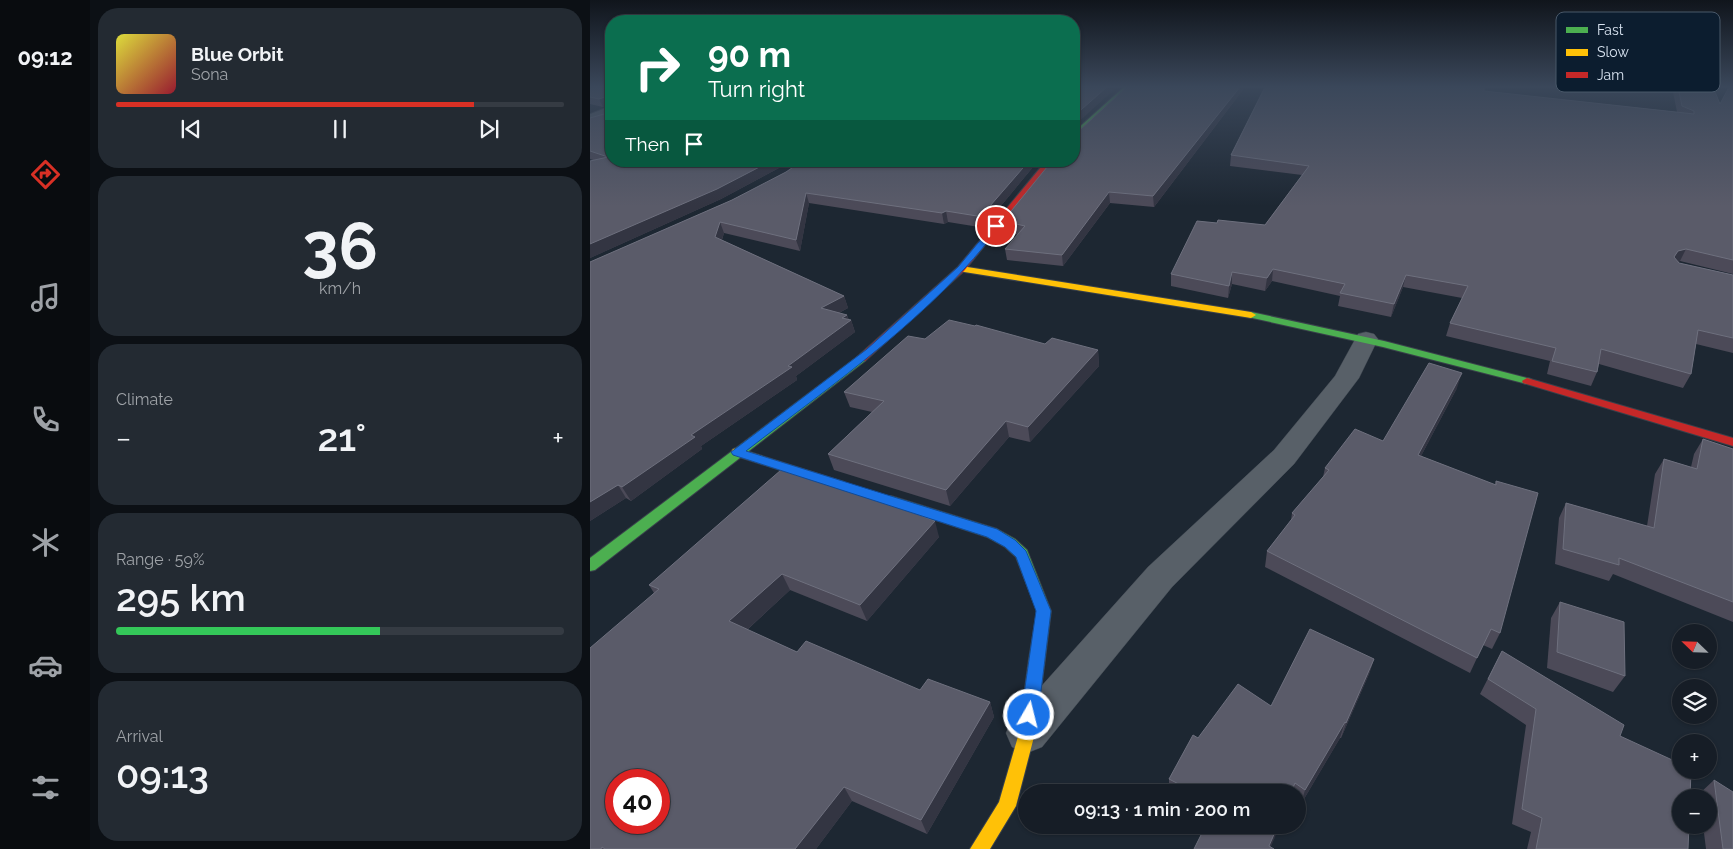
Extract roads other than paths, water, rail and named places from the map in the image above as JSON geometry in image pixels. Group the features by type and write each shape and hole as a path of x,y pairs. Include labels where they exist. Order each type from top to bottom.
{"street":[{"path":"590,566 871,351 962,269 1045,167"},
{"path":"962,269 1190,305 1366,339 1462,364 1733,442"},
{"path":"1027,733 1160,577 1284,457 1346,378 1366,339"},
{"path":"737,452 850,488"},
{"path":"878,497 992,533 1010,543 1022,554 1044,611 1027,733 1007,806 979,849"}]}
